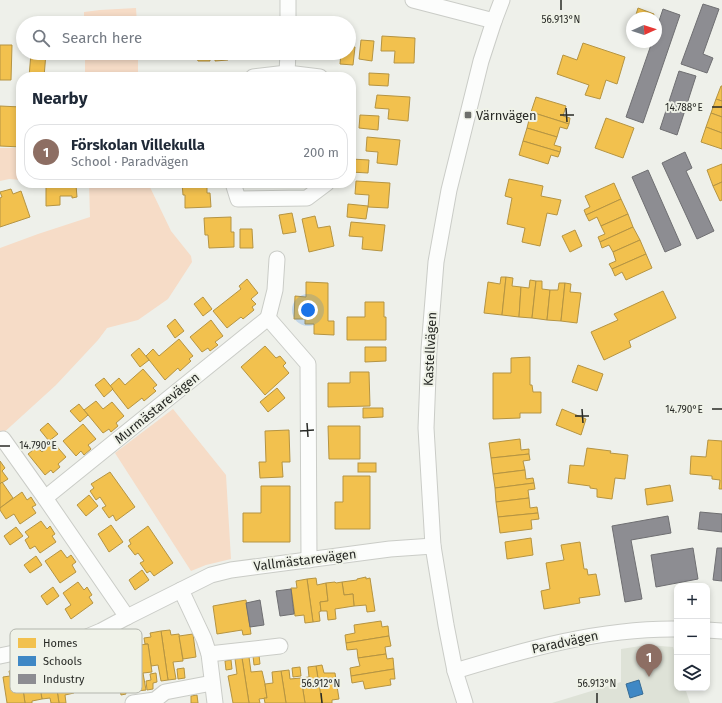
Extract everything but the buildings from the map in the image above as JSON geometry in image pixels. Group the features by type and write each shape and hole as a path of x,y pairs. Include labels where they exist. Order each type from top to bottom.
{"street":[{"path":"288,0 288,16"},
{"path":"412,0 494,21"},
{"name":"Kastellvägen","path":"465,703 455,671 433,546 426,428 429,349 436,262 449,190 481,61 502,0"},
{"path":"287,72 288,60"},
{"path":"235,188 238,199 264,199 306,198 320,188"},
{"path":"277,259 275,290 268,318 308,364 309,560"},
{"name":"Murmästarevägen","path":"46,498 268,318"},
{"path":"3,439 46,498 127,616"},
{"name":"Vallmästarevägen","path":"104,629 127,616 211,574 390,549 433,546"},
{"path":"181,590 204,639 209,654 215,703"},
{"name":"Paradvägen","path":"455,671 496,658 560,642 608,633 652,629 674,629"},
{"path":"710,630 722,631"},
{"path":"209,654 280,646"},
{"name":"Vallmästarevägen","path":"0,656 10,654"},
{"path":"132,703 155,700 165,692 212,684"}],"shaded area":[{"path":"136,8 137,16 84,16 84,12"},
{"path":"85,60 138,60 138,72 85,72"},
{"path":"0,148 16,148 16,180 0,181"},
{"path":"89,188 150,188 171,231 191,256 192,262 168,299 138,320 107,328 98,340 56,385 0,436 0,248 90,217"},
{"path":"173,409 226,475 231,559 206,565 191,571 115,453"},
{"path":"647,645 673,647 674,691 686,691 690,703 552,703 621,682 621,649"}],"place":[{"name":"Värnvägen","path":"468,115"},
{"name":"Förskolan Villekulla","path":"649,677"}]}
